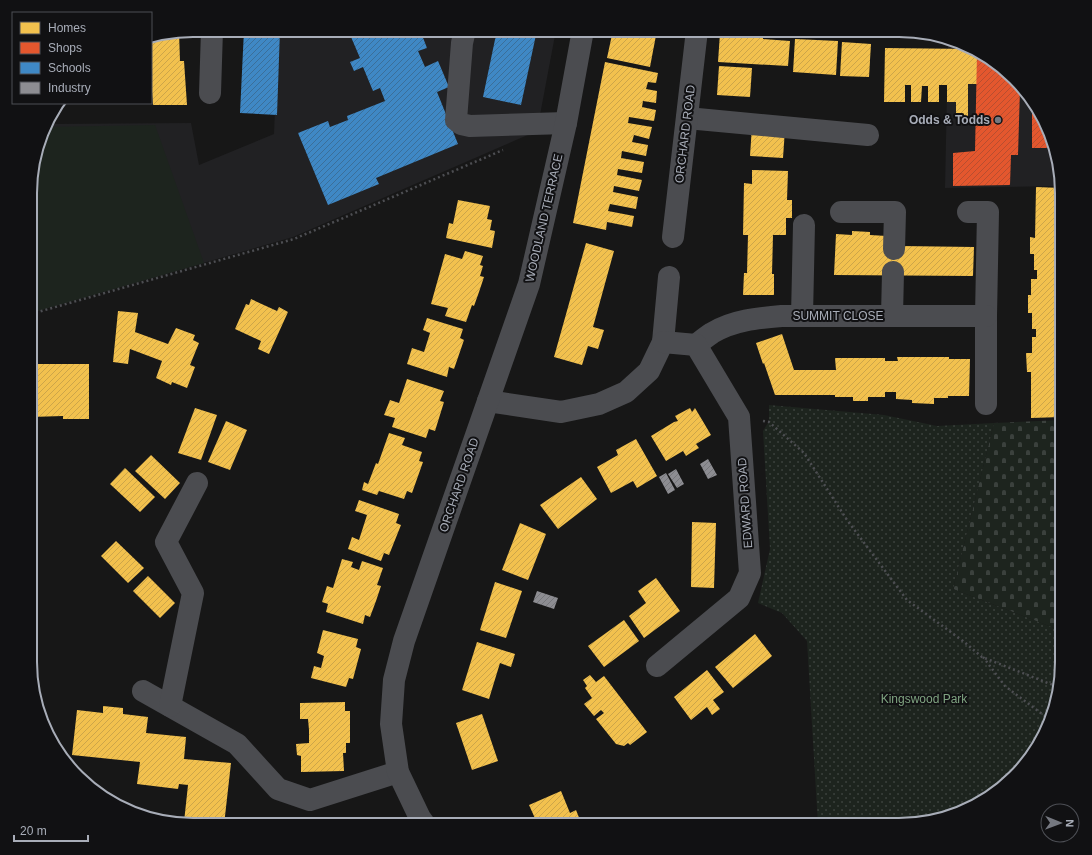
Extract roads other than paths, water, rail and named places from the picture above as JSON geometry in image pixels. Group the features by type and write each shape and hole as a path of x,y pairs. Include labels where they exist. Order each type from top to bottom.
{"street":[{"path":"210,93 212,37"},
{"path":"463,37 456,120 462,124 470,126 566,123"},
{"name":"WOODLAND TERRACE","path":"488,402 529,284 566,123 582,37"},
{"name":"ORCHARD ROAD","path":"673,237 696,37"},
{"path":"688,118 868,135"},
{"path":"841,212 895,212 894,249"},
{"path":"968,212 988,212 986,404"},
{"path":"802,316 804,225"},
{"path":"892,316 893,272"},
{"path":"488,402 561,412 599,404 626,392 649,371 663,342 669,277"},
{"name":"SUMMIT CLOSE","path":"696,345 712,333 729,325 746,320 782,316 986,316"},
{"path":"663,342 696,345"},
{"name":"EDWARD ROAD","path":"657,666 739,598 750,573 739,417 696,345"},
{"name":"ORCHARD ROAD","path":"420,818 398,772 391,724 394,680 404,640 488,402"},
{"path":"170,706 193,593 166,542 197,484"},
{"path":"143,691 237,744 278,789 310,800 398,772"}],"place":[{"name":"Odds & Todds","path":"998,120"}],"park label":[{"name":"Kingswood Park","path":"924,699"}]}
